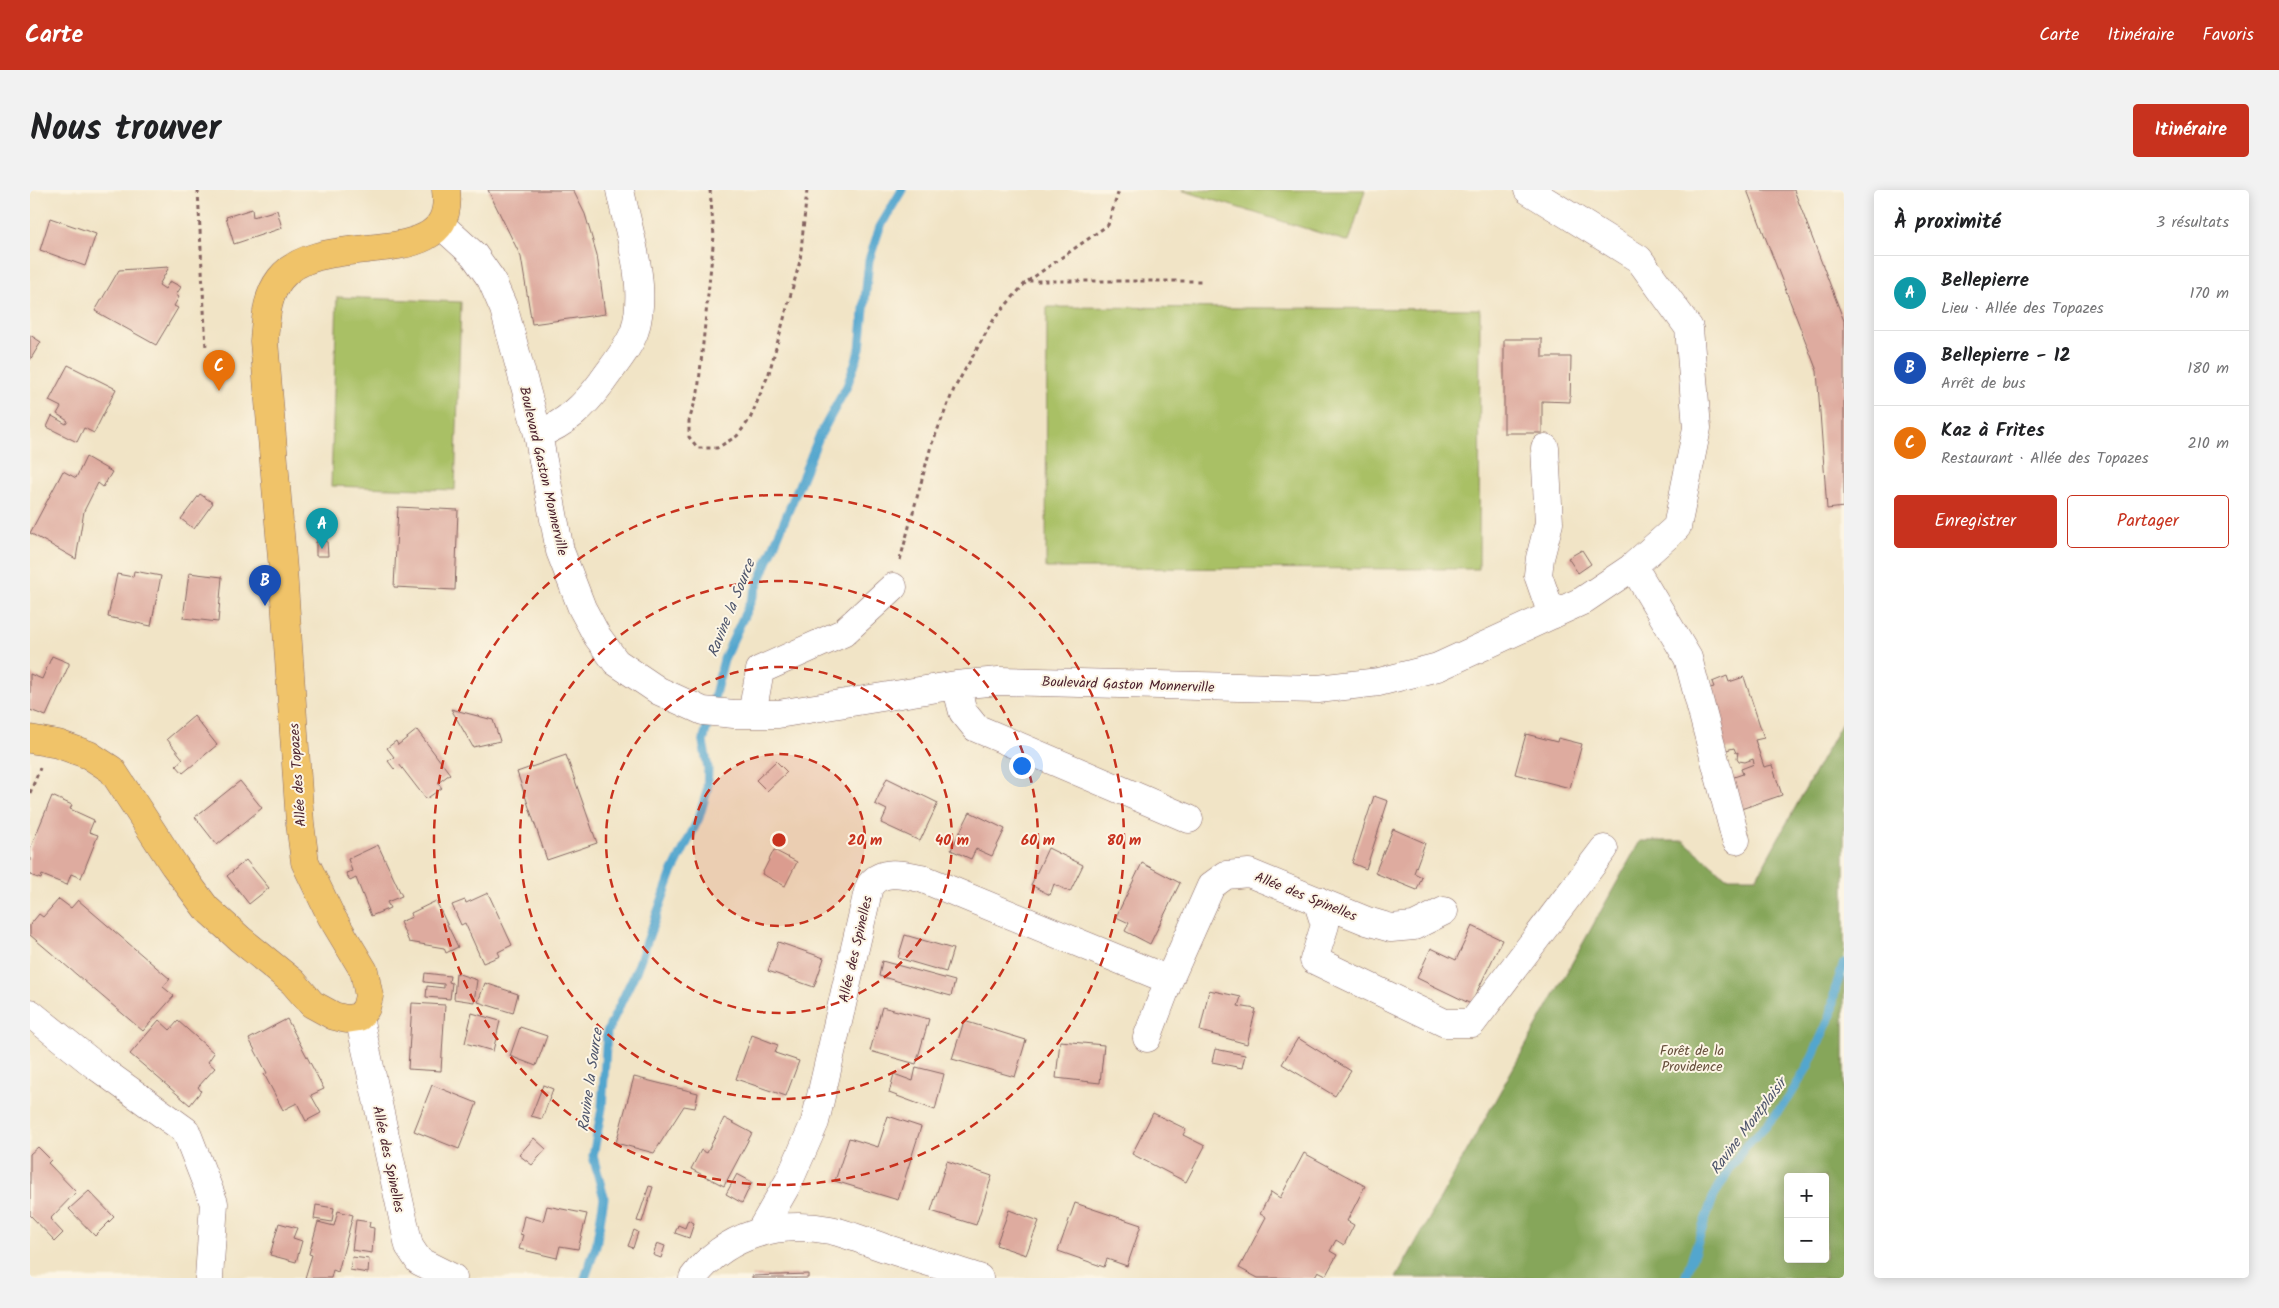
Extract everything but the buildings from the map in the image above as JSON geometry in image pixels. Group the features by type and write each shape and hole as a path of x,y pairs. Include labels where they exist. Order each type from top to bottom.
{"main road":[{"path":"441,225 447,198 446,190"},
{"name":"Allée des Topazes","path":"359,1017 366,1008 369,996 364,971 331,916 305,862 301,833 283,570 264,341 266,311 281,278 298,266 322,254 408,245 430,236 441,225"},
{"path":"30,739 58,744 89,755 112,770 174,865 206,908 293,982 312,1004 334,1016 346,1019 359,1017"}],"street":[{"path":"538,434 555,428 587,402 618,359 634,331 640,300 638,274 620,190"},
{"name":"Boulevard Gaston Monnerville","path":"441,225 474,255 491,279 504,309 538,434 560,551 582,608 597,636 616,662 659,691 703,711 778,714 956,685 999,681 1327,688 1379,682 1438,667 1552,615 1582,601 1633,566 1677,527 1696,428 1689,328 1639,259 1528,190"},
{"path":"1545,448 1549,523 1540,558 1538,575 1552,615"},
{"path":"1633,566 1688,658 1736,840"},
{"path":"743,714 760,670 843,633 893,587"},
{"path":"956,685 963,712 976,728 1189,819"},
{"path":"1316,900 1325,925 1314,960 1446,1023 1472,1023 1604,849"},
{"name":"Allée des Spinelles","path":"1147,1038 1169,980 1210,886 1226,875 1249,873 1367,921 1391,928 1414,926 1444,912"},
{"name":"Allée des Spinelles","path":"761,1230 789,1182 815,1122 866,900 871,884 883,875 901,874 921,878 1169,980"},
{"path":"30,1013 96,1066 186,1131 214,1202 209,1278"},
{"name":"Allée des Spinelles","path":"359,1017 409,1246 419,1261 453,1278"},
{"path":"693,1278 699,1270 726,1247 761,1230 778,1228 829,1230 979,1278"}],"path":[{"path":"198,190 206,349"},
{"path":"710,190 714,236 698,392 689,421 689,437 698,448 716,448 737,436 750,419 769,373 800,262 808,190"},
{"path":"893,587 931,446 954,389 994,319 1027,281 1108,225 1119,190"},
{"path":"1027,281 1202,281"}],"green space":[{"path":"1181,190 1365,190 1349,242"},
{"path":"337,297 461,302 455,490 331,486"},
{"path":"1047,307 1480,309 1479,569 1046,568"},
{"name":"Forêt de la Providence","path":"1844,719 1844,1278 1396,1278 1640,841 1684,841 1726,877 1757,877"}],"waterway":[{"name":"Ravine la Source","path":"585,1278 596,1246 604,1198 593,1156 602,1108 607,1032 637,969 671,875 699,818 707,791 708,768 703,742 724,659 754,594 819,437 847,386 860,349 869,260 880,227 902,190"},
{"name":"Ravine Montplaisir","path":"1685,1278 1713,1198 1728,1171 1745,1147 1788,1099 1807,1068 1831,1015 1835,990 1844,963"}],"place":[{"name":"Kaz à Frites","path":"219,391"},
{"name":"Bellepierre","path":"322,549"},
{"name":"Bellepierre - 12","path":"265,606"}]}
